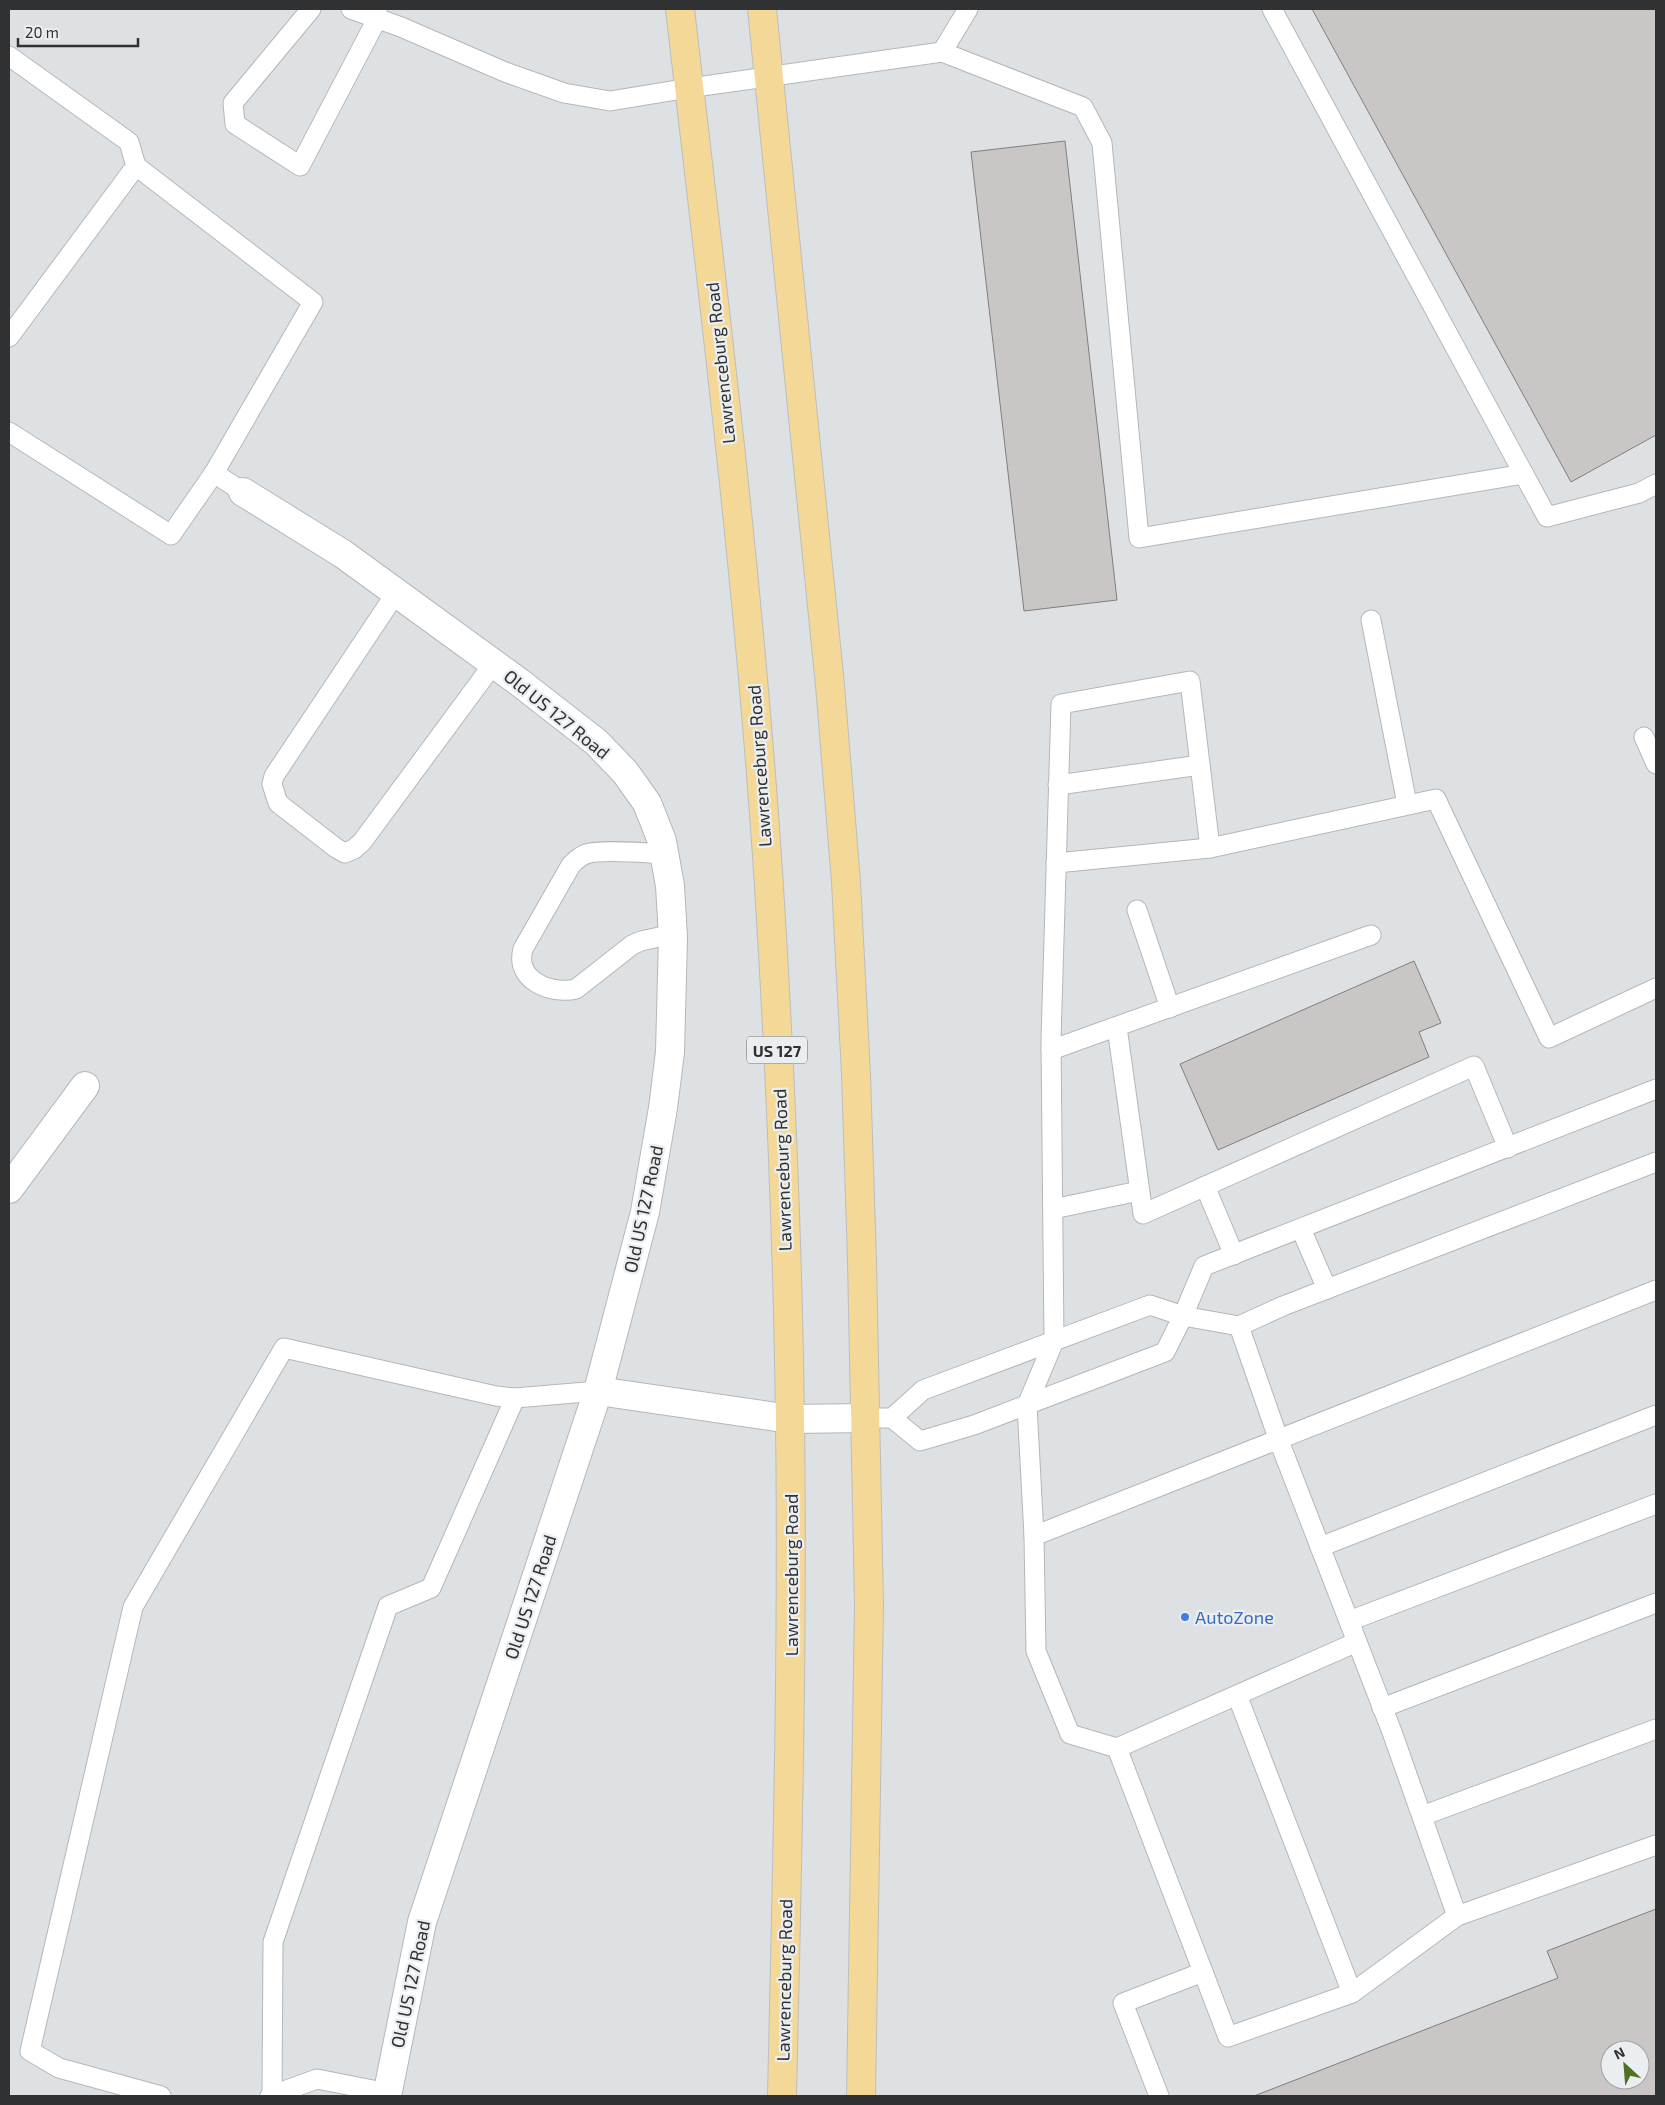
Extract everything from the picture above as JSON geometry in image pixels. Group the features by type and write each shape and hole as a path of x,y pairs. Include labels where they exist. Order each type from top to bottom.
{"highway":[{"name":"Lawrenceburg Road","path":"680,9 730,454 760,760 771,919 786,1257 790,1420 791,1678 782,2096"},
{"path":"762,9 830,685 846,882 856,1084 879,1418 869,1605 861,2096"}],"street":[{"name":"Old US 127 Road","path":"243,492 343,554 494,663 596,742 625,772 647,803 662,841 670,886 673,934 670,1052 646,1212 598,1391 422,1922 388,2095"},
{"path":"9,1189 85,1086"},
{"path":"598,1391 790,1420 879,1418"}],"lane":[{"path":"311,9 233,103 235,124 300,166 377,14"},
{"path":"351,9 377,14 505,72 564,93 610,101 942,52 1083,107 1102,143 1140,538 1524,474"},
{"path":"942,52 968,9"},
{"path":"1272,9 1547,517 1639,493 1656,484"},
{"path":"9,56 129,142 136,166 313,302 214,473 171,536 9,432"},
{"path":"9,337 136,166"},
{"path":"214,473 243,492"},
{"path":"396,593 274,776 272,784 278,803 336,848 345,852 354,849 362,842 494,663"},
{"path":"1371,620 1408,804"},
{"path":"1210,848 1190,681 1061,704 1051,1050 1054,1341 1027,1405 1034,1536 1036,1651 1070,1734 1117,1748 1357,1642"},
{"path":"1644,737 1656,764"},
{"path":"1058,785 1200,765"},
{"path":"1056,864 1210,848 1436,799 1549,1038 1656,988"},
{"path":"664,854 598,852 586,854 577,859 571,866 523,950 522,964 530,977 541,986 568,991 576,989 632,945 641,941 673,934"},
{"path":"1137,910 1170,1008"},
{"path":"1051,1050 1371,935"},
{"path":"1117,1027 1143,1214 1474,1066 1508,1148"},
{"path":"1656,1089 1204,1266 1183,1316 1165,1352 974,1425 920,1441 879,1418 923,1390 1150,1305 1183,1316 1239,1326 1656,1162"},
{"path":"1205,1186 1234,1255"},
{"path":"1053,1209 1140,1191"},
{"path":"1301,1229 1327,1290"},
{"path":"1034,1536 1279,1441 1656,1290"},
{"path":"1239,1326 1279,1441 1382,1708 1457,1916"},
{"path":"161,2096 59,2068 30,2050 133,1607 284,1348 496,1396 514,1398 598,1391"},
{"path":"388,2095 317,2079 271,2096 273,1942 388,1606 431,1588 514,1398"},
{"path":"1320,1547 1656,1415"},
{"path":"1349,1621 1656,1504"},
{"path":"1382,1708 1656,1603"},
{"path":"1237,1695 1352,1993"},
{"path":"1422,1816 1656,1729"},
{"path":"1117,1748 1228,2037 1352,1993 1457,1916 1656,1844"},
{"path":"1159,2096 1123,2003 1203,1972"}],"building":[{"path":"1312,9 1656,9 1656,435 1571,482"},
{"path":"1065,141 1117,600 1024,611 971,152"},
{"path":"1414,961 1441,1023 1419,1032 1429,1057 1218,1150 1180,1064"},
{"path":"1656,1909 1656,2096 1254,2096 1558,1978 1547,1951"}],"place":[{"name":"AutoZone","path":"1185,1617"}]}
